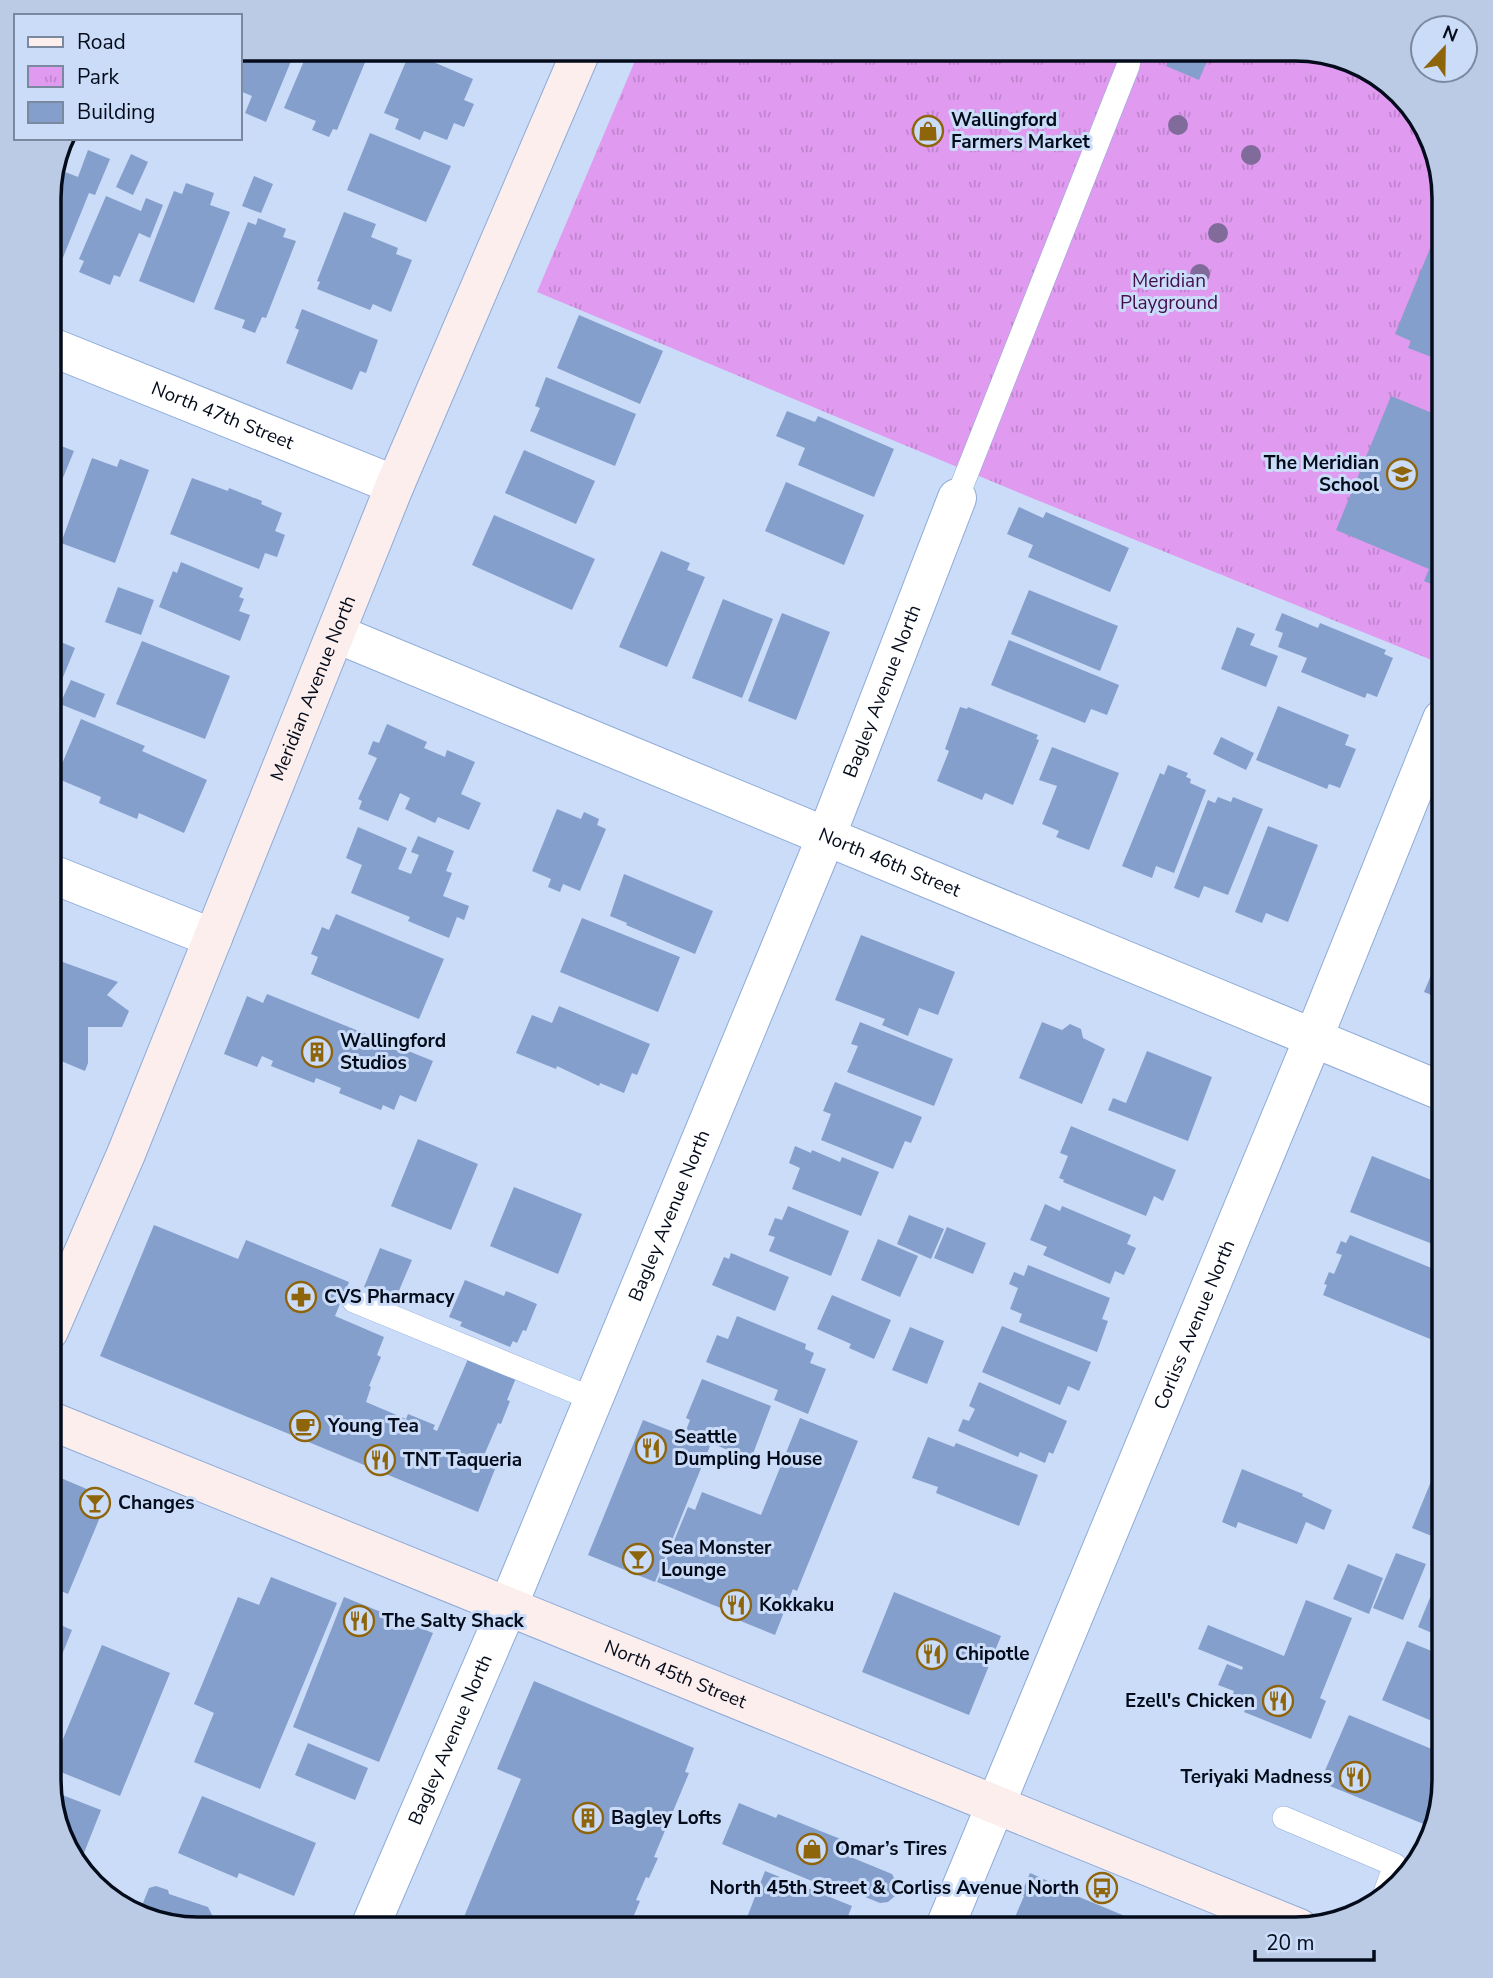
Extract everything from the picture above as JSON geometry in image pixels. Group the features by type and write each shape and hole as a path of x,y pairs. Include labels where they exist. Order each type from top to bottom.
{"street":[{"name":"Meridian Avenue North","path":"61,1303 126,1154 568,62"},
{"name":"North 47th Street","path":"62,351 396,485"},
{"name":"Bagley Avenue North","path":"374,1917 508,1606 825,837 957,498"},
{"name":"North 46th Street","path":"337,634 1432,1087"},
{"name":"Corliss Avenue North","path":"949,1917 1313,1040 1432,744"},
{"path":"62,878 213,938"},
{"name":"North 45th Street","path":"61,1425 1272,1917"}],"lane":[{"path":"957,498 1129,62"},
{"path":"354,1301 593,1399"},
{"path":"1284,1818 1400,1867"}],"green space":[{"name":"Meridian Playground","path":"634,62 1304,62 1321,64 1355,75 1385,95 1409,122 1418,138 1431,180 1432,660 1022,494 537,292"}],"building":[{"path":"242,62 291,62 266,122 245,113 252,96 242,92"},
{"path":"303,62 365,62 337,130 333,129 329,137 312,130 316,121 284,108"},
{"path":"406,62 433,62 473,79 464,100 474,104 464,127 454,123 447,140 424,131 420,140 395,129 399,119 384,113"},
{"path":"1168,62 1207,62 1199,80 1166,66"},
{"path":"370,133 451,166 426,222 347,190"},
{"path":"88,150 110,159 95,195 89,193 62,260 64,172 78,177"},
{"path":"131,154 148,162 133,195 116,187"},
{"path":"254,176 273,184 261,213 242,206"},
{"path":"186,183 214,193 210,205 230,212 194,303 139,281 174,191 182,194"},
{"path":"106,196 141,211 146,198 163,205 150,238 139,233 120,277 114,275 110,285 79,272 84,261 79,259"},
{"path":"344,212 376,224 371,237 398,248 396,254 412,260 391,312 373,304 370,310 317,289 320,282 317,281"},
{"path":"258,218 286,229 283,237 296,241 266,318 262,317 255,333 242,328 245,320 214,309 248,222 256,225"},
{"path":"1432,243 1432,357 1408,348 1411,341 1395,334"},
{"path":"302,309 378,340 366,373 360,371 352,390 286,363 299,330 295,328"},
{"path":"579,315 663,351 640,404 557,368"},
{"path":"546,377 636,414 615,466 530,431 540,408 535,406"},
{"name":"The Meridian School","path":"1391,396 1432,413 1432,584 1424,581 1429,569 1336,530"},
{"path":"787,411 815,422 818,416 894,449 874,497 798,465 805,448 776,436"},
{"path":"62,446 74,451 62,481"},
{"path":"524,450 595,481 576,524 505,493"},
{"path":"92,458 117,467 120,459 149,470 115,563 62,543"},
{"path":"192,478 228,491 229,488 262,501 261,504 282,513 275,531 285,535 277,557 265,553 259,569 170,534"},
{"path":"786,482 864,515 844,565 765,531"},
{"path":"1019,507 1043,518 1046,512 1129,548 1110,592 1028,557 1033,545 1007,534"},
{"path":"494,515 595,559 572,610 472,565"},
{"path":"661,551 690,563 687,570 705,577 667,667 619,647"},
{"path":"181,562 243,588 239,597 244,599 239,611 250,615 240,641 159,607 173,571 177,573"},
{"path":"118,587 154,600 141,635 105,622"},
{"path":"1029,590 1118,626 1100,671 1011,634"},
{"path":"723,599 773,619 742,698 692,678"},
{"path":"782,613 830,632 796,720 748,701"},
{"path":"1282,613 1318,628 1320,623 1386,650 1384,654 1393,658 1377,697 1367,693 1365,698 1301,672 1307,658 1278,647 1283,633 1275,630"},
{"path":"1237,627 1255,634 1250,645 1278,656 1266,687 1221,669"},
{"path":"1009,640 1119,685 1107,715 1091,709 1085,723 991,685"},
{"path":"142,641 230,676 205,739 116,704"},
{"path":"62,642 75,648 62,680"},
{"path":"71,680 105,694 95,718 62,705"},
{"path":"1278,706 1349,735 1345,745 1356,749 1340,788 1329,784 1327,789 1256,760"},
{"path":"960,707 968,707 1038,735 1036,739 1039,740 1013,805 985,793 982,800 937,781 949,751 945,749"},
{"path":"81,719 145,746 142,751 207,780 184,833 139,813 137,819 99,803 101,797 62,780 62,765"},
{"path":"387,724 427,742 424,748 445,757 447,750 475,762 461,794 481,803 469,830 438,817 435,823 405,809 410,798 400,793 388,821 359,809 362,801 358,799 377,758 368,754 373,741 379,743"},
{"path":"1221,737 1254,753 1246,770 1213,754"},
{"path":"1052,747 1119,773 1089,850 1056,837 1059,831 1042,824 1057,786 1039,780"},
{"path":"1168,765 1188,773 1186,777 1191,779 1190,783 1206,790 1174,873 1156,866 1152,878 1122,866 1160,773 1164,775"},
{"path":"1218,797 1231,802 1233,797 1263,809 1228,895 1204,886 1199,898 1174,888 1208,800 1215,803"},
{"path":"557,809 581,819 584,812 599,819 597,825 606,829 580,891 563,884 560,892 548,887 551,879 532,871"},
{"path":"1268,826 1318,845 1288,922 1266,913 1262,923 1235,912"},
{"path":"358,827 407,848 398,869 411,874 419,855 411,852 418,836 454,851 446,871 452,873 443,896 469,906 464,920 457,917 449,938 408,921 410,917 351,893 362,865 346,858"},
{"path":"624,874 713,911 695,954 610,916"},
{"path":"336,914 444,959 419,1019 311,974 318,957 311,954 322,927 329,930"},
{"path":"582,918 680,957 658,1012 560,972"},
{"path":"861,935 955,972 938,1015 919,1008 908,1036 882,1025 885,1019 835,1000"},
{"path":"62,962 118,982 107,995 129,1011 122,1027 88,1027 88,1063 85,1071 61,1061"},
{"path":"1432,973 1432,995 1424,992"},
{"name":"Wallingford Studios","path":"267,994 433,1061 416,1102 400,1095 394,1110 383,1105 381,1110 339,1093 341,1088 316,1078 314,1083 271,1066 273,1061 262,1056 257,1067 224,1054 247,996 263,1003"},
{"path":"559,1006 650,1044 637,1075 632,1073 624,1093 600,1083 599,1086 557,1066 556,1069 516,1053 532,1015 552,1023"},
{"path":"860,1022 953,1059 934,1106 847,1072 858,1046 851,1044"},
{"path":"1042,1022 1062,1030 1070,1024 1081,1029 1083,1038 1105,1049 1082,1104 1019,1078"},
{"path":"1147,1051 1212,1077 1188,1141 1108,1110 1113,1098 1126,1103"},
{"path":"835,1082 922,1117 911,1143 905,1141 893,1169 821,1140 831,1114 823,1111"},
{"path":"1071,1126 1176,1170 1163,1201 1154,1196 1146,1216 1063,1182 1064,1180 1059,1178 1068,1156 1060,1153"},
{"path":"418,1139 478,1164 451,1230 391,1206"},
{"path":"795,1146 840,1162 842,1157 879,1172 861,1216 792,1189 800,1168 789,1163"},
{"path":"1372,1156 1432,1180 1432,1244 1350,1212"},
{"path":"514,1187 582,1214 558,1274 490,1246"},
{"path":"1045,1204 1060,1211 1062,1206 1131,1235 1127,1244 1136,1248 1124,1275 1115,1271 1110,1284 1043,1255 1047,1247 1030,1240"},
{"path":"788,1206 849,1231 831,1276 769,1251 775,1237 768,1235 775,1218 782,1220"},
{"path":"909,1215 944,1229 931,1259 897,1244"},
{"name":"CVS Pharmacy","path":"154,1225 238,1259 246,1240 349,1282 335,1316 384,1337 377,1355 381,1357 369,1386 371,1387 366,1402 406,1419 408,1414 435,1425 433,1429 437,1431 468,1359 516,1378 501,1424 498,1423 485,1453 499,1459 478,1512 100,1356"},
{"path":"947,1227 986,1243 973,1274 934,1258"},
{"path":"1350,1235 1432,1268 1432,1340 1323,1295 1329,1272 1334,1274 1342,1255 1336,1253 1341,1241 1346,1243"},
{"path":"878,1239 918,1256 900,1297 861,1280"},
{"path":"380,1248 412,1260 395,1300 364,1287"},
{"path":"731,1253 789,1277 775,1311 712,1285 724,1257 729,1259"},
{"path":"1028,1265 1110,1298 1102,1319 1108,1321 1097,1352 1019,1322 1022,1314 1010,1309 1018,1288 1009,1284 1014,1272 1024,1276"},
{"path":"465,1280 504,1296 506,1291 537,1304 526,1331 523,1330 517,1343 513,1341 510,1347 460,1326 462,1322 449,1317"},
{"path":"832,1295 891,1320 874,1359 849,1348 851,1344 817,1329"},
{"path":"737,1316 806,1344 805,1349 814,1353 810,1363 826,1369 808,1414 774,1400 778,1390 706,1362 717,1335 728,1339"},
{"path":"1002,1326 1091,1362 1079,1391 1068,1386 1060,1405 982,1372"},
{"path":"910,1327 944,1341 927,1384 892,1370"},
{"path":"702,1379 771,1406 751,1459 685,1433 690,1420 686,1418"},
{"path":"979,1382 1067,1421 1053,1454 1049,1452 1045,1463 1020,1452 1018,1457 958,1431 963,1419 969,1421 975,1409 969,1406"},
{"path":"800,1418 858,1441 797,1591 793,1589 775,1635 721,1613 723,1609 657,1582 688,1507 695,1510 702,1492 761,1515"},
{"path":"643,1420 710,1446 655,1582 588,1555"},
{"path":"928,1437 954,1447 956,1443 1038,1475 1019,1526 936,1493 938,1487 912,1478"},
{"path":"1242,1469 1303,1494 1302,1496 1332,1510 1324,1530 1306,1522 1297,1544 1238,1522 1236,1528 1222,1522"},
{"path":"61,1478 108,1498 68,1594 61,1591"},
{"path":"1432,1479 1432,1536 1412,1528"},
{"path":"1396,1553 1426,1564 1403,1620 1373,1608"},
{"path":"1348,1564 1383,1578 1369,1614 1333,1599"},
{"path":"271,1577 337,1603 260,1789 194,1762 214,1713 194,1704 238,1597 259,1605"},
{"name":"Chipotle","path":"894,1592 1001,1636 969,1715 862,1672"},
{"path":"1432,1593 1432,1633 1418,1627"},
{"path":"344,1597 433,1633 379,1762 293,1727"},
{"path":"1306,1600 1352,1618 1320,1698 1326,1701 1311,1739 1244,1712 1246,1708 1230,1702 1234,1691 1218,1685 1227,1664 1242,1670 1243,1667 1198,1649 1208,1625 1284,1656"},
{"path":"61,1625 72,1630 61,1657"},
{"path":"1407,1641 1432,1651 1432,1721 1382,1700"},
{"path":"102,1645 170,1673 120,1796 61,1772 61,1744"},
{"name":"Bagley Lofts","path":"534,1681 694,1748 685,1772 689,1773 654,1857 658,1858 636,1900 640,1901 633,1917 464,1917 521,1779 497,1769"},
{"path":"1349,1715 1432,1749 1431,1798 1424,1824 1320,1782"},
{"path":"308,1743 368,1768 355,1800 295,1775"},
{"path":"62,1795 101,1810 83,1855 69,1824"},
{"path":"202,1796 316,1843 294,1896 239,1873 237,1878 178,1853"},
{"path":"739,1803 776,1818 778,1814 858,1846 853,1858 892,1874 897,1884 895,1896 888,1902 880,1903 848,1890 846,1895 722,1844"},
{"path":"765,1871 852,1906 848,1917 747,1917"},
{"path":"1030,1873 1127,1917 1015,1917 1024,1896 1021,1894"},
{"path":"156,1886 168,1890 169,1894 208,1907 211,1917 180,1916 142,1905 149,1888"}],"place":[{"name":"Wallingford Farmers Market","path":"928,131"},
{"name":"The Meridian School","path":"1402,474"},
{"name":"Wallingford Studios","path":"317,1052"},
{"name":"CVS Pharmacy","path":"301,1297"},
{"name":"Young Tea","path":"305,1426"},
{"name":"Seattle Dumpling House","path":"651,1448"},
{"name":"TNT Taqueria","path":"380,1460"},
{"name":"Changes","path":"95,1503"},
{"name":"Sea Monster Lounge","path":"638,1559"},
{"name":"Kokkaku","path":"736,1605"},
{"name":"The Salty Shack","path":"359,1621"},
{"name":"Chipotle","path":"932,1654"},
{"name":"Ezell's Chicken","path":"1278,1701"},
{"name":"Teriyaki Madness","path":"1355,1777"},
{"name":"Bagley Lofts","path":"588,1818"},
{"name":"Omar’s Tires","path":"812,1849"},
{"name":"North 45th Street & Corliss Avenue North","path":"1102,1888"}]}
